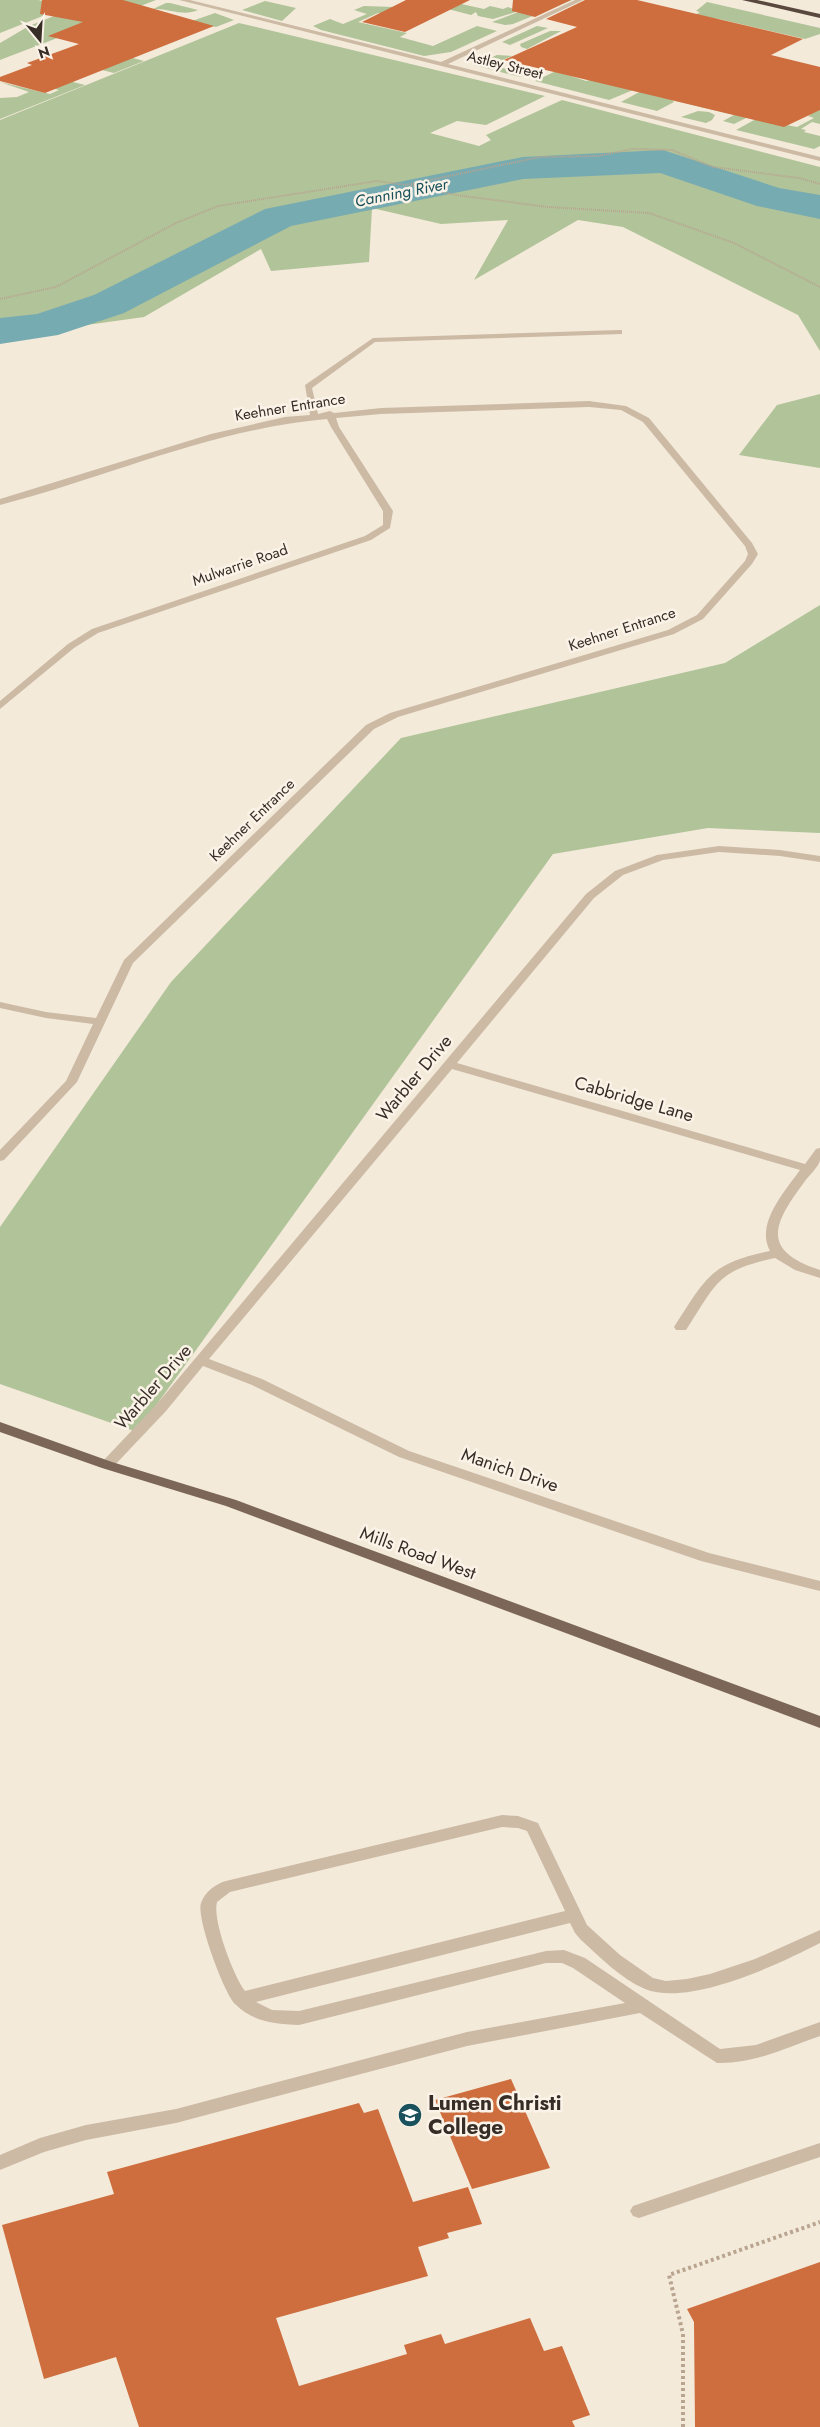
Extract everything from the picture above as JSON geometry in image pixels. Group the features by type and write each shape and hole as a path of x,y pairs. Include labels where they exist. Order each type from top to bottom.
{"highway":[{"path":"746,0 820,16"}],"main road":[{"name":"Mills Road West","path":"0,1428 107,1466 231,1503 820,1722"}],"street":[{"name":"Astley Street","path":"182,0 820,159"},
{"path":"443,64 580,0"},
{"path":"314,416 308,387 373,340 619,332"},
{"name":"Keehner Entrance","path":"0,502 214,436 260,424 330,414 590,404 623,408 646,420 749,545 753,554 750,562 700,617 670,632 394,715 370,726 128,962 71,1082 0,1157"},
{"name":"Mulwarrie Road","path":"0,706 71,646 96,631 368,538 386,526 388,511 335,427 330,414"},
{"name":"Warbler Drive","path":"107,1466 161,1408 590,896 618,873 661,857 719,848 780,853 820,859"},
{"path":"0,1005 46,1015 100,1022"},
{"name":"Cabbridge Lane","path":"448,1064 809,1169"},
{"path":"820,1152 776,1216 771,1235 772,1244 778,1253 800,1268 820,1274"},
{"path":"681,1327 709,1287 723,1271 735,1265 778,1253"},
{"name":"Manich Drive","path":"200,1360 273,1390 404,1454 706,1556 820,1586"},
{"path":"820,1936 776,1957 706,1982 681,1988 666,1988 650,1984 593,1942 582,1929 533,1827 518,1822 502,1821 226,1887 212,1895 206,1904 229,1976 240,1999 249,2008 271,2017 299,2018 546,1957 564,1956 579,1963 717,2056 730,2058 744,2055 820,2029"},
{"path":"240,1999 575,1915"},
{"path":"0,2163 40,2146 132,2122 176,2116 467,2039 642,2006"},
{"path":"639,2211 820,2150"}],"path":[{"path":"409,185 540,157 598,156 632,149 672,150 713,167 799,178 820,184"},
{"path":"0,299 54,288 115,258 195,213 218,206 377,181 409,185 456,195 548,207 649,213 680,226 734,243 820,288"},
{"path":"683,2427 683,2334 669,2275 820,2222"}],"green space":[{"path":"0,0 38,0 52,3 83,0 0,33"},
{"path":"94,0 156,0 0,60 0,43 29,26"},
{"path":"538,0 572,0 513,24 505,25 492,22 521,11"},
{"path":"265,1 296,8 282,21 242,10"},
{"path":"707,2 820,28 820,34 805,39 719,19 692,17 700,12 696,11"},
{"path":"166,3 198,10 187,13 153,9"},
{"path":"457,3 484,9 490,6 503,9 508,7 519,11 493,19 478,16 476,12 471,15 444,8"},
{"path":"364,6 394,7 392,17 378,13 358,22 407,33 400,37 433,46 477,26 497,31 451,52 424,56 321,30 313,26 330,19 343,24 367,14 354,10"},
{"path":"215,13 234,20 216,27 192,21"},
{"path":"239,23 545,96 486,125 457,121 430,133 479,146 491,140 486,135 562,100 820,167 820,351 798,315 623,227 578,220 474,280 508,220 441,224 372,208 369,262 271,271 261,249 144,317 0,337 0,120"},
{"path":"537,26 548,28 510,45 502,42"},
{"path":"550,31 561,31 527,49 521,47 520,44"},
{"path":"497,55 512,56 491,65 527,74 520,77 474,65"},
{"path":"129,57 144,61 114,73 102,70"},
{"path":"556,71 586,81 590,80 633,90 609,100 535,81"},
{"path":"65,80 85,85 0,119 0,98 17,97 29,92 0,82 50,94 59,90 48,87"},
{"path":"643,90 820,94 820,124 812,122 801,129 806,130 804,132 820,136 820,146 814,149 736,130 756,119 797,127 814,118 808,116 811,114 746,118 734,124 723,121 734,115 672,100 674,102 657,111 621,102"},
{"path":"698,111 709,112 715,115 712,120 706,123 681,117"},
{"path":"820,394 820,468 739,455 777,405"},
{"path":"820,605 820,833 708,828 553,854 137,1432 0,1384 0,1227 171,982 401,738 725,663"}],"building":[{"path":"42,0 123,0 214,26 45,93 0,81 0,77 32,65 27,63 79,44 48,36 83,22 40,14"},
{"path":"406,0 470,0 405,32 362,22"},
{"path":"513,0 571,0 535,17 512,11"},
{"path":"585,0 637,0 803,39 771,55 820,67 820,110 784,127 504,60 577,27 546,19"},
{"path":"511,2079 550,2168 472,2189 435,2100"},
{"path":"359,2103 364,2113 378,2109 413,2202 468,2187 482,2224 447,2233 449,2238 418,2247 428,2276 276,2318 299,2386 407,2354 404,2345 441,2334 445,2344 530,2318 544,2351 562,2346 590,2415 572,2421 575,2427 139,2427 116,2357 44,2379 2,2225 114,2194 107,2172"},
{"path":"820,2262 820,2427 695,2427 694,2322 687,2309"}],"waterway":[{"name":"Canning River","path":"0,331 43,326 109,304 279,217 523,168 663,161 771,198 820,207"}],"place":[{"name":"Lumen Christi College","path":"410,2115"}]}
